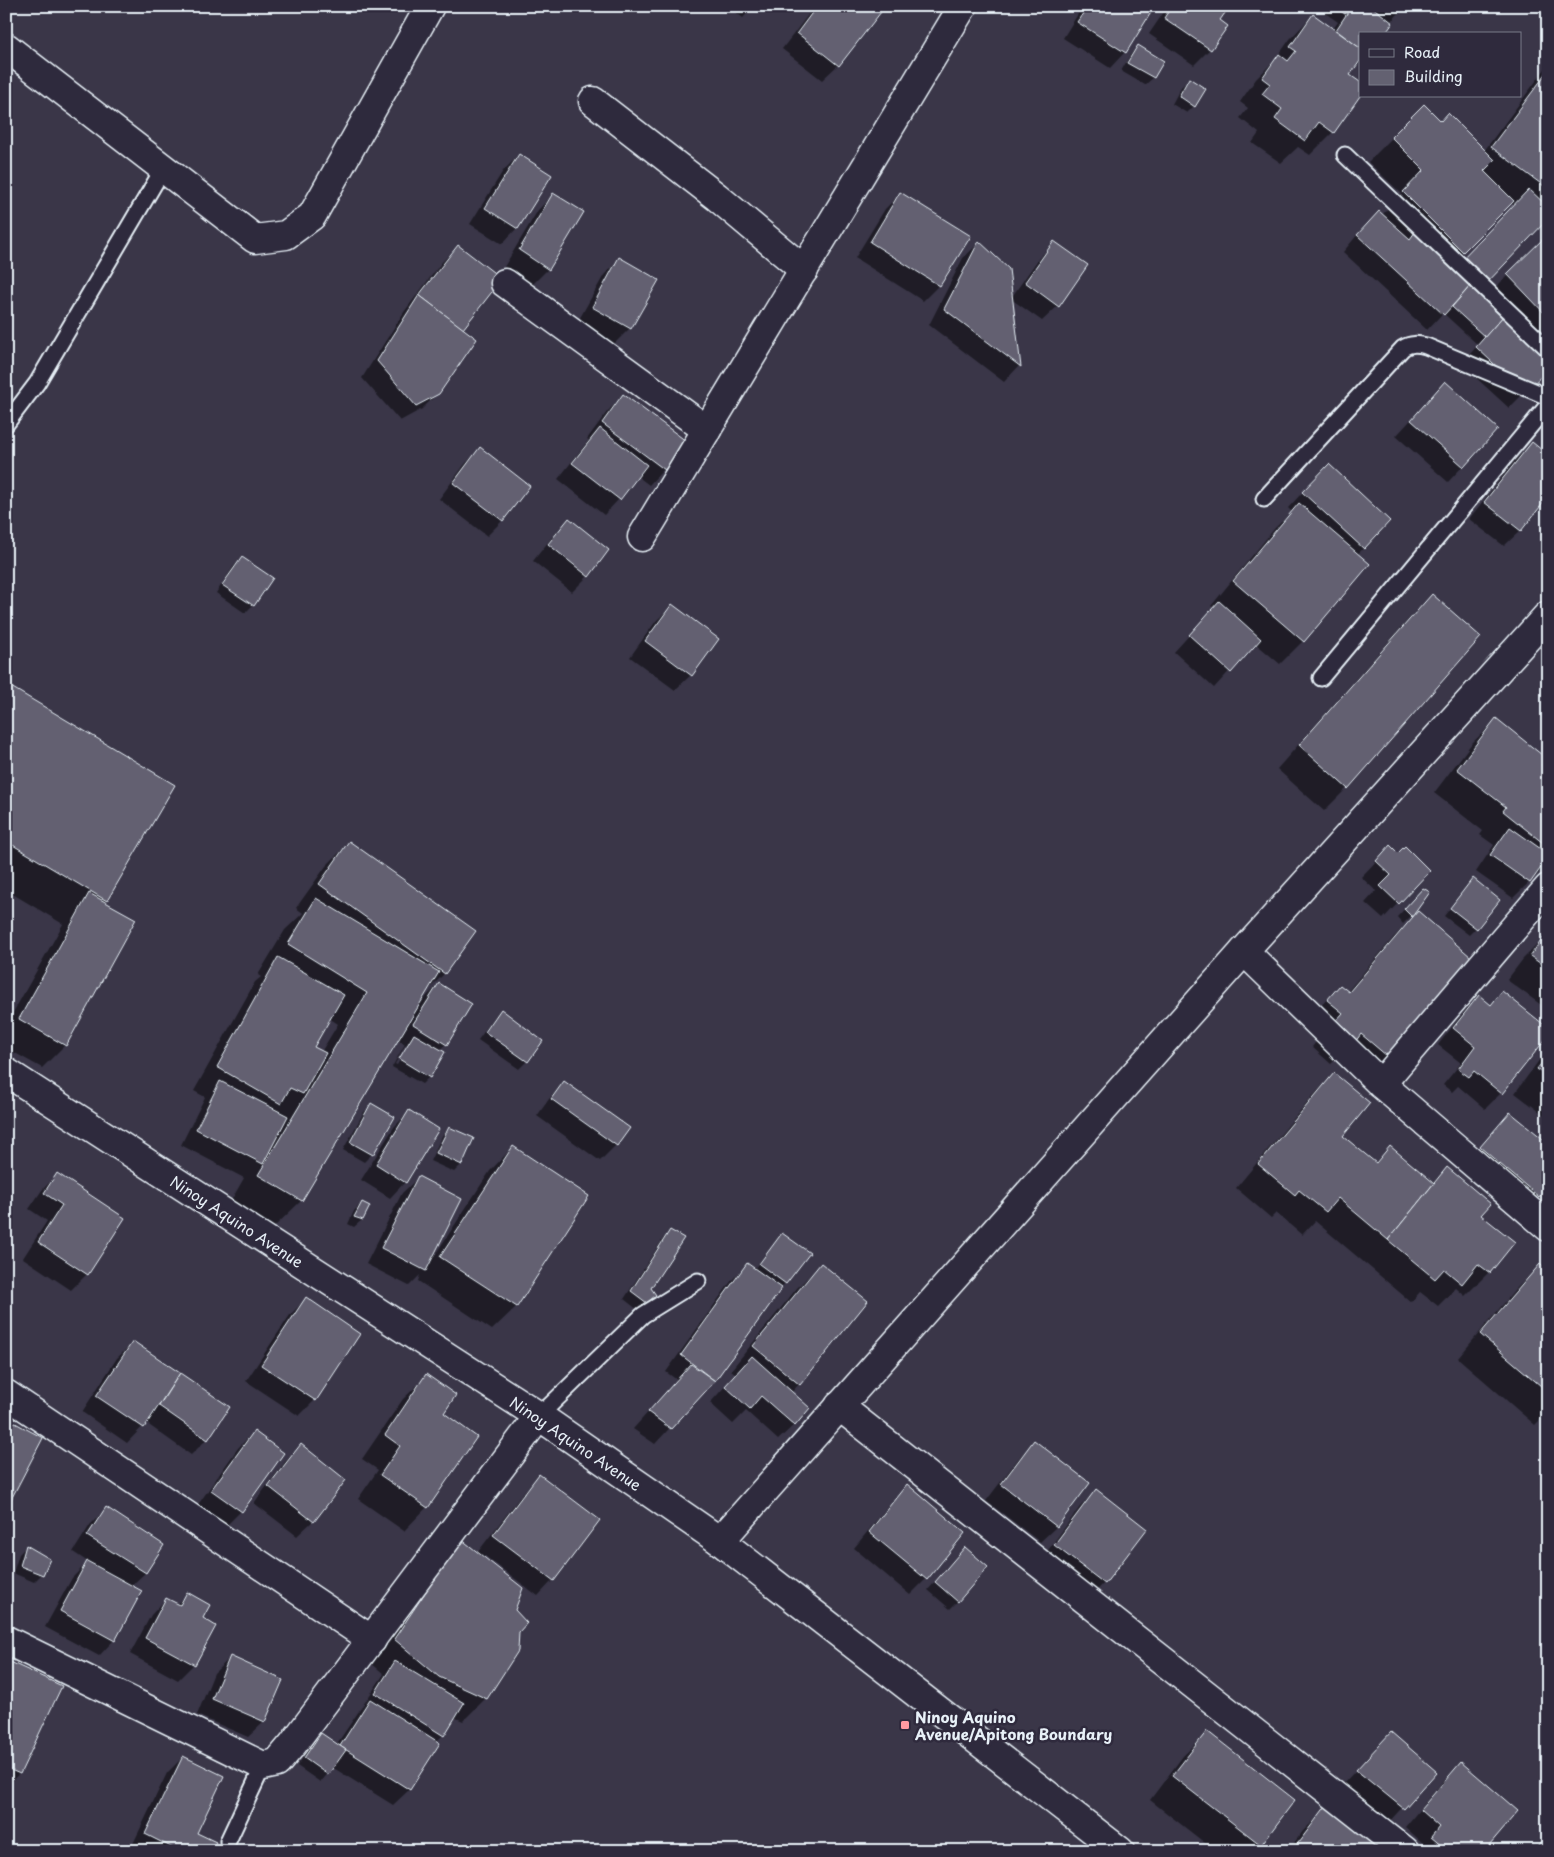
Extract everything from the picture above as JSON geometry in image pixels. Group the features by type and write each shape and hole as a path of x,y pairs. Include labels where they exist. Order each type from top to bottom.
{"street":[{"path":"6,48 255,238 286,235 312,216 430,6"},
{"path":"642,537 963,6"},
{"path":"592,101 717,197 804,270"},
{"path":"505,283 707,430"},
{"path":"720,1542 1244,951 1548,615"},
{"path":"1381,1084 1548,888"},
{"path":"1244,951 1381,1084 1544,1216"},
{"name":"Ninoy Aquino Avenue","path":"6,1072 538,1416 720,1542 1120,1851"},
{"path":"6,1394 372,1640"},
{"path":"839,1406 1405,1851"},
{"path":"6,1640 263,1766 277,1763 372,1640 538,1416"}],"lane":[{"path":"1344,155 1548,349"},
{"path":"6,424 37,382 163,169"},
{"path":"1264,499 1403,348 1408,345 1426,346 1548,397"},
{"path":"1321,678 1548,406"},
{"path":"538,1416 643,1315 698,1281"},
{"path":"228,1841 263,1766"}],"building":[{"path":"817,6 874,6 881,12 839,66 797,33"},
{"path":"1088,6 1155,6 1126,53 1077,22"},
{"path":"1172,6 1230,6 1220,20 1228,26 1211,50 1164,18"},
{"path":"1333,6 1351,6 1345,14"},
{"path":"1352,6 1371,6 1393,23 1386,32 1359,32 1359,47 1336,30"},
{"path":"1313,14 1359,47 1359,62 1350,75 1359,81 1359,97 1334,133 1319,122 1305,141 1275,119 1282,109 1262,94 1270,84 1262,78 1279,54 1288,61 1296,51 1290,47"},
{"path":"1138,45 1164,61 1154,78 1127,63"},
{"path":"1548,71 1548,189 1491,147"},
{"path":"1189,78 1206,89 1195,107 1179,96"},
{"path":"1424,104 1441,121 1448,113 1495,160 1484,171 1514,201 1463,252 1403,192 1424,170 1391,137"},
{"path":"519,154 552,175 518,229 485,208"},
{"path":"1529,189 1548,207 1548,219 1483,287 1458,263"},
{"path":"900,192 971,236 940,286 870,242"},
{"path":"553,193 584,212 549,270 519,250"},
{"path":"1379,211 1410,239 1415,232 1472,284 1444,315 1357,235"},
{"path":"1545,237 1548,239 1548,317 1507,274"},
{"path":"979,241 1009,269 1021,367 944,309"},
{"path":"1054,241 1088,265 1059,307 1025,282"},
{"path":"458,245 502,279 463,329 419,295"},
{"path":"619,257 659,280 631,329 592,307"},
{"path":"1472,284 1505,314 1485,337 1452,307"},
{"path":"419,295 477,339 439,394 416,406 377,361"},
{"path":"1505,314 1548,354 1548,369 1525,393 1476,347"},
{"path":"1445,381 1498,429 1464,467 1411,420"},
{"path":"623,394 686,441 665,470 602,423"},
{"path":"600,428 647,465 620,500 572,463"},
{"path":"1532,442 1548,455 1548,497 1521,531 1484,502"},
{"path":"480,447 530,486 503,521 453,483"},
{"path":"1329,464 1390,521 1364,549 1302,492"},
{"path":"1299,503 1370,564 1304,642 1233,581"},
{"path":"569,518 609,550 589,577 548,544"},
{"path":"242,557 273,578 254,606 222,585"},
{"path":"1432,594 1481,637 1348,789 1299,745"},
{"path":"1219,601 1261,639 1231,673 1189,635"},
{"path":"672,604 719,639 692,676 645,641"},
{"path":"6,684 175,785 107,901 6,841"},
{"path":"1496,718 1547,759 1541,765 1548,771 1548,847 1503,811 1506,807 1457,769"},
{"path":"1510,827 1548,854 1548,858 1530,883 1490,855"},
{"path":"349,841 476,931 445,974 319,884"},
{"path":"1390,845 1398,853 1405,846 1430,871 1399,904 1380,886 1391,875 1376,861"},
{"path":"1473,878 1500,900 1477,929 1450,908"},
{"path":"1423,888 1430,892 1412,917 1404,909"},
{"path":"89,893 136,919 66,1046 19,1019"},
{"path":"316,898 439,972 302,1201 258,1175 367,993 288,944"},
{"path":"1418,911 1471,957 1387,1056 1361,1034 1355,1042 1334,1023 1343,1013 1327,1000 1340,985 1349,992"},
{"path":"1546,934 1548,935 1548,969 1530,956"},
{"path":"278,957 344,995 314,1047 326,1053 303,1094 290,1088 281,1104 217,1067"},
{"path":"439,983 472,1004 447,1045 413,1024"},
{"path":"1502,991 1548,1028 1548,1036 1502,1094 1474,1071 1469,1077 1458,1069 1475,1046 1453,1028 1479,995 1491,1005"},
{"path":"501,1009 543,1041 528,1062 485,1032"},
{"path":"414,1034 445,1052 430,1078 399,1059"},
{"path":"1548,1055 1548,1077 1537,1069"},
{"path":"1334,1073 1370,1103 1343,1136 1376,1163 1390,1146 1434,1183 1388,1240 1338,1198 1326,1212 1299,1190 1295,1195 1258,1164"},
{"path":"220,1081 288,1116 263,1164 196,1129"},
{"path":"564,1081 630,1128 617,1146 551,1099"},
{"path":"371,1103 395,1117 373,1155 350,1142"},
{"path":"409,1110 439,1129 406,1183 376,1164"},
{"path":"1510,1112 1548,1143 1548,1187 1539,1197 1480,1147"},
{"path":"449,1127 474,1138 462,1165 436,1153"},
{"path":"513,1146 589,1196 517,1307 440,1257"},
{"path":"1447,1167 1491,1204 1481,1215 1515,1242 1490,1273 1478,1264 1462,1284 1444,1269 1435,1279 1388,1240"},
{"path":"57,1173 125,1218 88,1275 38,1242 62,1205 44,1193"},
{"path":"418,1176 462,1199 426,1271 381,1248"},
{"path":"362,1202 370,1206 363,1220 354,1217"},
{"path":"670,1230 684,1238 651,1288 656,1295 647,1303 631,1291"},
{"path":"782,1233 810,1253 786,1284 759,1264"},
{"path":"747,1263 782,1288 715,1381 681,1355"},
{"path":"821,1263 868,1301 800,1385 753,1346"},
{"path":"1540,1264 1548,1271 1548,1392 1480,1334"},
{"path":"306,1297 360,1334 316,1401 261,1365"},
{"path":"133,1341 180,1373 144,1428 96,1396"},
{"path":"752,1356 810,1408 795,1426 761,1396 750,1409 725,1386"},
{"path":"691,1364 715,1381 671,1429 648,1412"},
{"path":"180,1373 230,1407 208,1440 159,1406"},
{"path":"426,1374 456,1395 444,1413 477,1437 428,1508 380,1475 400,1446 385,1435"},
{"path":"6,1418 43,1438 6,1509"},
{"path":"254,1431 284,1453 242,1512 211,1490"},
{"path":"1034,1440 1090,1483 1057,1527 1001,1484"},
{"path":"301,1444 346,1480 314,1522 268,1486"},
{"path":"539,1474 600,1520 554,1581 493,1535"},
{"path":"907,1484 965,1533 927,1580 869,1532"},
{"path":"1096,1489 1147,1529 1105,1584 1054,1545"},
{"path":"106,1507 164,1545 146,1573 87,1536"},
{"path":"461,1539 523,1588 515,1610 527,1623 519,1632 518,1651 487,1699 439,1677 394,1639"},
{"path":"26,1545 50,1559 43,1575 20,1566"},
{"path":"965,1547 988,1567 958,1602 935,1582"},
{"path":"87,1561 142,1591 115,1641 60,1611"},
{"path":"187,1592 210,1605 203,1618 216,1626 195,1665 145,1638 166,1598 180,1605"},
{"path":"230,1656 283,1680 265,1722 212,1699"},
{"path":"6,1660 62,1686 20,1774 6,1768"},
{"path":"395,1661 464,1703 444,1736 375,1693"},
{"path":"370,1699 440,1743 410,1790 340,1746"},
{"path":"1207,1731 1295,1800 1261,1845 1172,1776"},
{"path":"1391,1732 1437,1772 1404,1809 1356,1770"},
{"path":"321,1733 346,1750 328,1775 304,1758"},
{"path":"183,1756 224,1776 197,1833 216,1842 212,1851 179,1851 145,1834"},
{"path":"1461,1762 1518,1811 1484,1851 1468,1851 1466,1849 1464,1851 1448,1851 1431,1837 1439,1827 1420,1810"},
{"path":"1326,1806 1383,1851 1292,1851"},
{"path":"1548,1833 1548,1851 1534,1851"}],"place":[{"name":"Ninoy Aquino Avenue/Apitong Boundary","path":"905,1725"}]}
